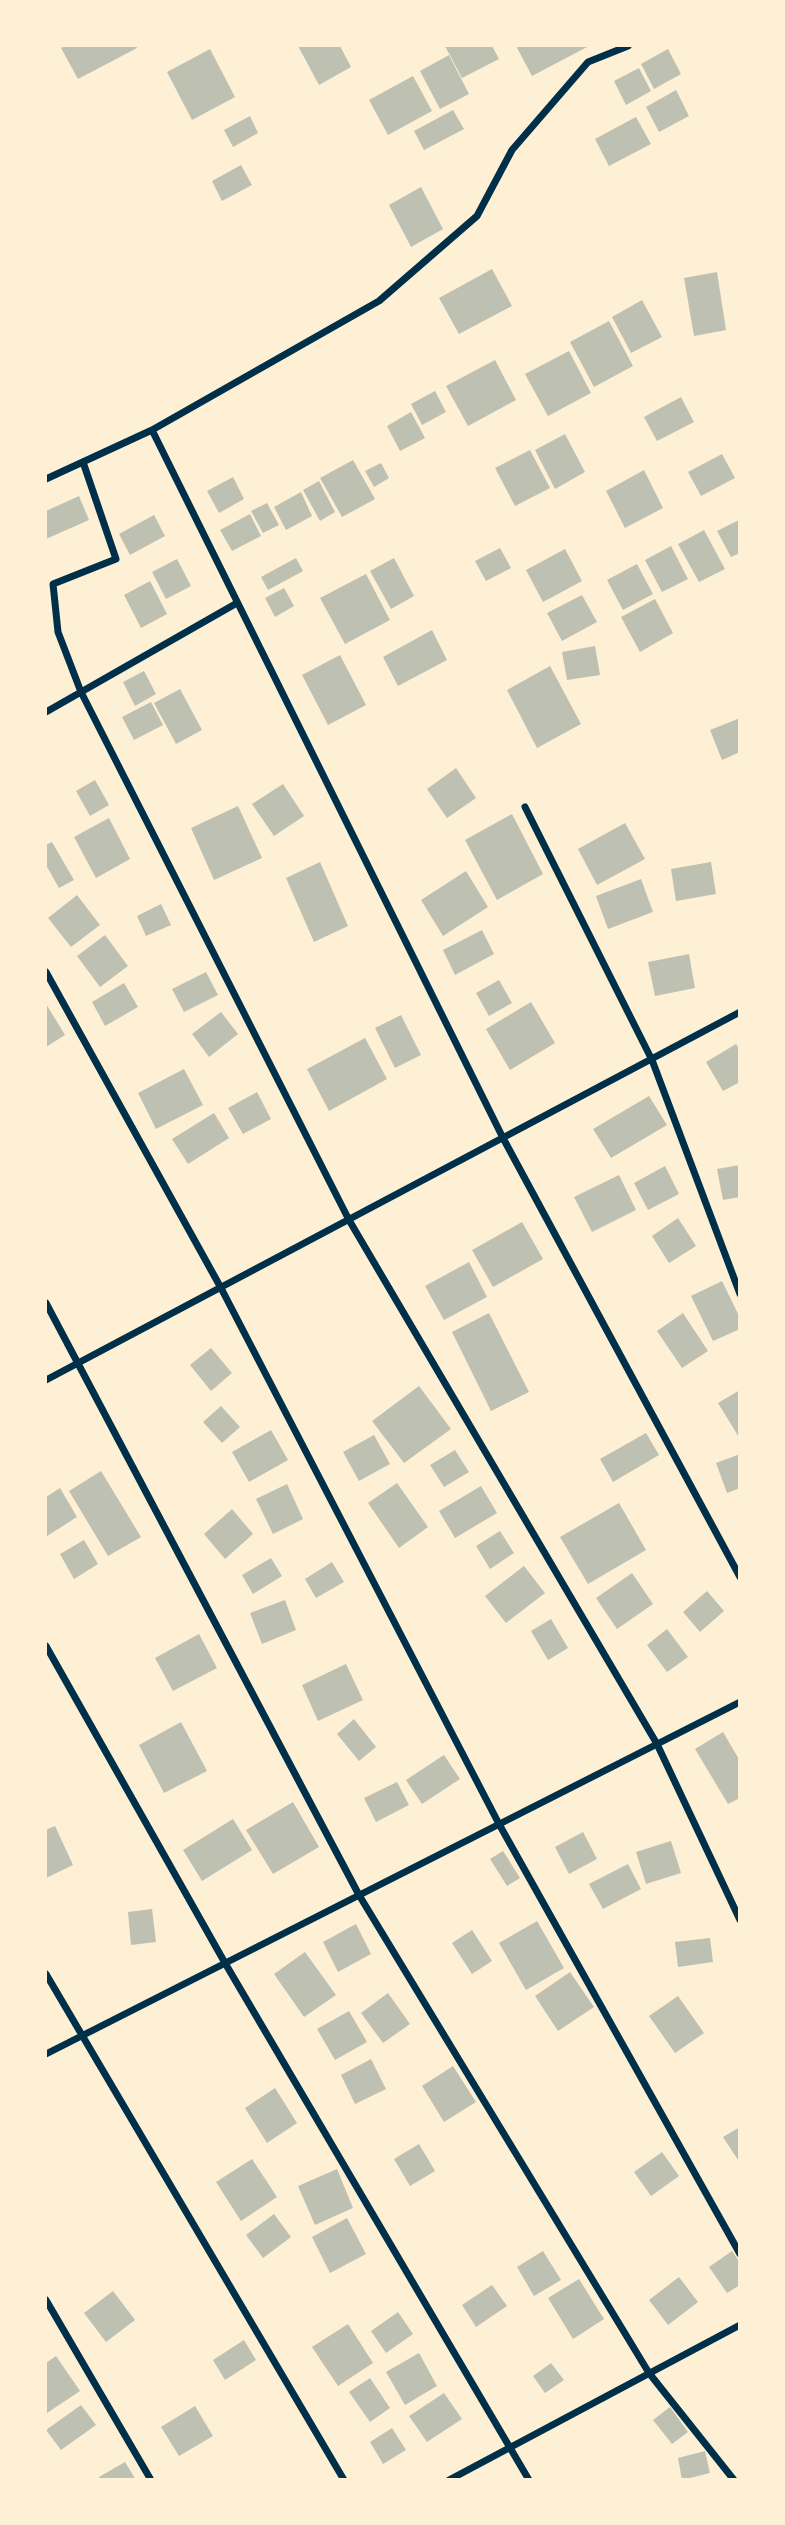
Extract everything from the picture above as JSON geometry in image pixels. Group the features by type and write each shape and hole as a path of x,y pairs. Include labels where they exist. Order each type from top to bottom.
{"street":[{"path":"46,479 152,430 379,301 477,216 512,150 588,62 628,46"},
{"path":"152,430 503,1138 740,1577"},
{"path":"83,462 116,559 53,583 58,632 81,692 349,1220 657,1744 740,1920"},
{"path":"46,712 237,603"},
{"path":"525,807 652,1060 740,1294"},
{"path":"46,972 221,1288 499,1824 740,2254"},
{"path":"46,1380 740,1012"},
{"path":"46,1303 359,1895 649,2373 734,2480"},
{"path":"46,1646 226,1963 529,2480"},
{"path":"46,2054 740,1702"},
{"path":"46,1974 344,2480"},
{"path":"46,2300 151,2480"},
{"path":"449,2480 740,2325"}],"building":[{"path":"298,46 340,46 351,67 319,85"},
{"path":"445,46 492,46 499,59 462,78"},
{"path":"516,46 589,46 532,76"},
{"path":"61,48 137,48 78,79"},
{"path":"210,49 235,97 192,120 167,72"},
{"path":"668,49 681,74 654,89 641,64"},
{"path":"449,55 469,94 440,109 420,71"},
{"path":"639,68 651,91 626,105 614,81"},
{"path":"413,76 432,111 388,135 369,100"},
{"path":"676,90 689,116 659,132 646,107"},
{"path":"453,110 464,129 424,150 414,131"},
{"path":"250,116 258,133 233,147 224,130"},
{"path":"636,117 651,144 609,166 595,139"},
{"path":"241,165 252,185 222,201 212,181"},
{"path":"421,187 443,229 411,247 389,205"},
{"path":"492,269 512,306 459,334 439,298"},
{"path":"717,272 726,330 694,336 684,278"},
{"path":"642,300 662,337 631,353 612,317"},
{"path":"609,321 633,366 594,387 570,342"},
{"path":"569,351 591,393 548,416 525,374"},
{"path":"495,360 516,400 468,426 446,386"},
{"path":"435,391 446,412 422,425 411,404"},
{"path":"681,397 694,422 657,441 644,417"},
{"path":"411,412 425,438 400,451 387,426"},
{"path":"565,434 585,472 555,489 535,450"},
{"path":"530,450 550,488 515,506 495,468"},
{"path":"722,454 735,478 701,496 688,472"},
{"path":"353,460 375,499 342,517 320,478"},
{"path":"381,463 389,478 374,487 365,471"},
{"path":"644,470 663,508 625,528 606,491"},
{"path":"233,477 244,499 219,513 207,491"},
{"path":"319,481 335,512 320,521 303,490"},
{"path":"301,492 312,516 286,530 274,507"},
{"path":"79,496 89,520 46,539 46,511"},
{"path":"267,503 279,525 263,533 251,511"},
{"path":"250,514 261,536 232,551 220,530"},
{"path":"154,515 165,536 130,555 119,534"},
{"path":"739,520 740,553 731,557 717,531"},
{"path":"704,530 725,569 699,582 678,544"},
{"path":"671,546 688,579 662,592 645,560"},
{"path":"500,548 511,568 486,581 475,561"},
{"path":"565,549 582,581 543,602 526,570"},
{"path":"296,558 303,571 268,590 261,577"},
{"path":"394,558 414,596 391,609 370,571"},
{"path":"177,559 191,586 166,599 152,572"},
{"path":"637,564 653,594 623,610 607,580"},
{"path":"366,574 390,620 345,644 320,598"},
{"path":"150,581 167,614 141,628 124,595"},
{"path":"284,588 294,606 275,617 265,598"},
{"path":"582,595 597,622 562,641 547,613"},
{"path":"655,599 673,633 640,652 621,617"},
{"path":"432,630 447,660 398,686 383,657"},
{"path":"595,646 600,675 567,680 562,652"},
{"path":"340,655 366,705 328,725 302,675"},
{"path":"550,666 581,724 537,748 507,690"},
{"path":"144,671 156,694 135,706 123,682"},
{"path":"180,689 202,730 176,744 154,703"},
{"path":"151,702 163,725 134,740 122,717"},
{"path":"740,718 740,752 722,760 710,730"},
{"path":"456,768 476,798 447,818 427,789"},
{"path":"95,780 109,805 90,816 76,791"},
{"path":"283,784 304,816 274,836 252,804"},
{"path":"238,806 262,858 214,880 191,828"},
{"path":"512,814 543,874 497,900 465,840"},
{"path":"109,818 130,859 96,878 74,837"},
{"path":"625,823 645,859 597,885 578,849"},
{"path":"52,842 74,880 59,888 46,865 46,845"},
{"path":"320,862 348,926 314,942 286,878"},
{"path":"711,862 716,894 676,901 671,869"},
{"path":"466,871 488,907 443,936 421,900"},
{"path":"641,879 653,912 608,929 596,896"},
{"path":"77,895 100,925 71,947 48,918"},
{"path":"161,904 171,925 146,936 137,916"},
{"path":"482,930 494,954 455,975 443,950"},
{"path":"105,935 128,966 100,987 77,956"},
{"path":"689,954 695,988 655,996 648,962"},
{"path":"206,972 218,995 184,1012 172,989"},
{"path":"499,980 512,1003 489,1016 476,993"},
{"path":"124,983 138,1007 105,1026 92,1002"},
{"path":"531,1002 555,1043 510,1070 486,1029"},
{"path":"46,1004 65,1035 46,1047"},
{"path":"221,1012 238,1034 209,1057 192,1034"},
{"path":"401,1015 421,1055 395,1068 375,1028"},
{"path":"365,1038 387,1079 329,1111 307,1069"},
{"path":"736,1044 740,1050 740,1082 723,1091 706,1062"},
{"path":"184,1069 203,1105 156,1129 138,1093"},
{"path":"257,1092 271,1119 243,1134 228,1108"},
{"path":"649,1096 667,1125 611,1158 593,1129"},
{"path":"214,1113 229,1138 188,1164 172,1139"},
{"path":"740,1165 740,1197 723,1200 717,1169"},
{"path":"665,1166 679,1194 648,1210 634,1183"},
{"path":"619,1175 636,1210 592,1232 574,1197"},
{"path":"678,1218 696,1246 669,1263 652,1236"},
{"path":"522,1222 543,1259 493,1287 472,1250"},
{"path":"469,1262 487,1297 444,1320 425,1286"},
{"path":"722,1281 740,1318 740,1329 713,1341 691,1296"},
{"path":"489,1313 529,1392 491,1411 452,1332"},
{"path":"683,1313 708,1351 682,1368 657,1331"},
{"path":"211,1348 232,1373 211,1391 190,1365"},
{"path":"419,1386 451,1429 404,1463 372,1421"},
{"path":"740,1390 740,1439 718,1403"},
{"path":"221,1406 240,1427 222,1443 203,1422"},
{"path":"271,1430 288,1460 249,1482 232,1452"},
{"path":"646,1433 659,1455 613,1482 600,1459"},
{"path":"374,1435 390,1464 359,1481 343,1452"},
{"path":"455,1450 469,1472 444,1487 430,1465"},
{"path":"740,1454 740,1488 727,1493 716,1463"},
{"path":"101,1471 141,1537 108,1556 69,1491"},
{"path":"397,1483 428,1527 399,1548 368,1503"},
{"path":"287,1484 303,1519 273,1534 256,1499"},
{"path":"481,1486 497,1513 455,1538 439,1511"},
{"path":"60,1488 77,1517 47,1536 46,1497"},
{"path":"619,1503 646,1550 588,1584 560,1537"},
{"path":"232,1509 253,1534 225,1559 204,1534"},
{"path":"500,1531 514,1553 490,1569 476,1546"},
{"path":"84,1540 98,1564 74,1579 60,1554"},
{"path":"271,1558 282,1576 253,1594 242,1575"},
{"path":"332,1562 344,1582 316,1598 305,1579"},
{"path":"524,1566 545,1593 506,1623 485,1596"},
{"path":"632,1573 653,1604 617,1629 596,1598"},
{"path":"707,1591 724,1611 700,1632 683,1612"},
{"path":"285,1600 296,1630 262,1644 250,1613"},
{"path":"551,1619 568,1648 548,1660 531,1631"},
{"path":"667,1629 688,1657 667,1672 647,1645"},
{"path":"199,1634 217,1668 173,1691 155,1658"},
{"path":"346,1664 363,1700 318,1721 302,1685"},
{"path":"354,1719 376,1747 359,1761 337,1734"},
{"path":"181,1722 207,1771 164,1793 139,1745"},
{"path":"723,1732 740,1761 740,1798 728,1804 695,1749"},
{"path":"444,1755 460,1779 422,1804 406,1780"},
{"path":"397,1782 409,1805 376,1822 364,1798"},
{"path":"293,1802 319,1847 273,1874 246,1830"},
{"path":"233,1819 252,1850 202,1881 183,1850"},
{"path":"55,1826 73,1865 46,1878 46,1830"},
{"path":"583,1832 597,1859 569,1874 555,1847"},
{"path":"671,1841 681,1873 646,1884 636,1852"},
{"path":"503,1851 520,1878 507,1886 490,1859"},
{"path":"628,1864 641,1889 603,1909 589,1884"},
{"path":"152,1909 156,1942 131,1945 128,1912"},
{"path":"537,1921 564,1968 526,1990 499,1943"},
{"path":"356,1924 371,1954 338,1972 323,1942"},
{"path":"472,1930 492,1961 472,1974 452,1943"},
{"path":"710,1938 713,1962 678,1967 675,1942"},
{"path":"305,1952 336,1995 304,2017 274,1974"},
{"path":"570,1972 594,2007 558,2031 535,1996"},
{"path":"388,1993 410,2024 383,2043 361,2013"},
{"path":"678,1996 704,2033 675,2053 649,2016"},
{"path":"349,2011 367,2042 335,2060 317,2029"},
{"path":"371,2059 386,2089 355,2104 341,2075"},
{"path":"453,2066 476,2102 444,2122 422,2086"},
{"path":"275,2088 297,2123 267,2143 245,2108"},
{"path":"740,2127 740,2163 723,2137"},
{"path":"419,2144 435,2171 410,2186 394,2159"},
{"path":"662,2152 679,2176 651,2196 634,2172"},
{"path":"252,2159 277,2197 241,2221 216,2182"},
{"path":"337,2169 353,2208 315,2225 298,2186"},
{"path":"274,2214 291,2237 263,2258 246,2235"},
{"path":"347,2218 366,2254 330,2273 312,2237"},
{"path":"543,2251 561,2280 534,2296 517,2267"},
{"path":"732,2251 740,2263 740,2285 727,2293 709,2267"},
{"path":"679,2277 698,2302 668,2325 649,2300"},
{"path":"579,2279 604,2319 573,2339 548,2298"},
{"path":"492,2285 507,2306 476,2327 462,2305"},
{"path":"113,2291 135,2320 106,2342 84,2313"},
{"path":"398,2312 413,2334 386,2353 371,2331"},
{"path":"348,2324 373,2363 338,2386 312,2347"},
{"path":"244,2340 256,2360 225,2380 213,2360"},
{"path":"419,2353 437,2386 405,2405 386,2372"},
{"path":"56,2356 80,2391 47,2413 46,2363"},
{"path":"551,2363 564,2380 545,2393 533,2376"},
{"path":"370,2378 390,2408 370,2422 349,2392"},
{"path":"444,2393 462,2419 427,2442 409,2416"},
{"path":"81,2405 96,2425 61,2450 46,2430"},
{"path":"195,2406 213,2436 179,2456 161,2427"},
{"path":"670,2407 688,2432 672,2444 653,2420"},
{"path":"392,2428 406,2450 383,2464 370,2442"},
{"path":"705,2451 710,2473 682,2480 678,2458"},
{"path":"125,2462 136,2480 100,2480 99,2477"}]}
